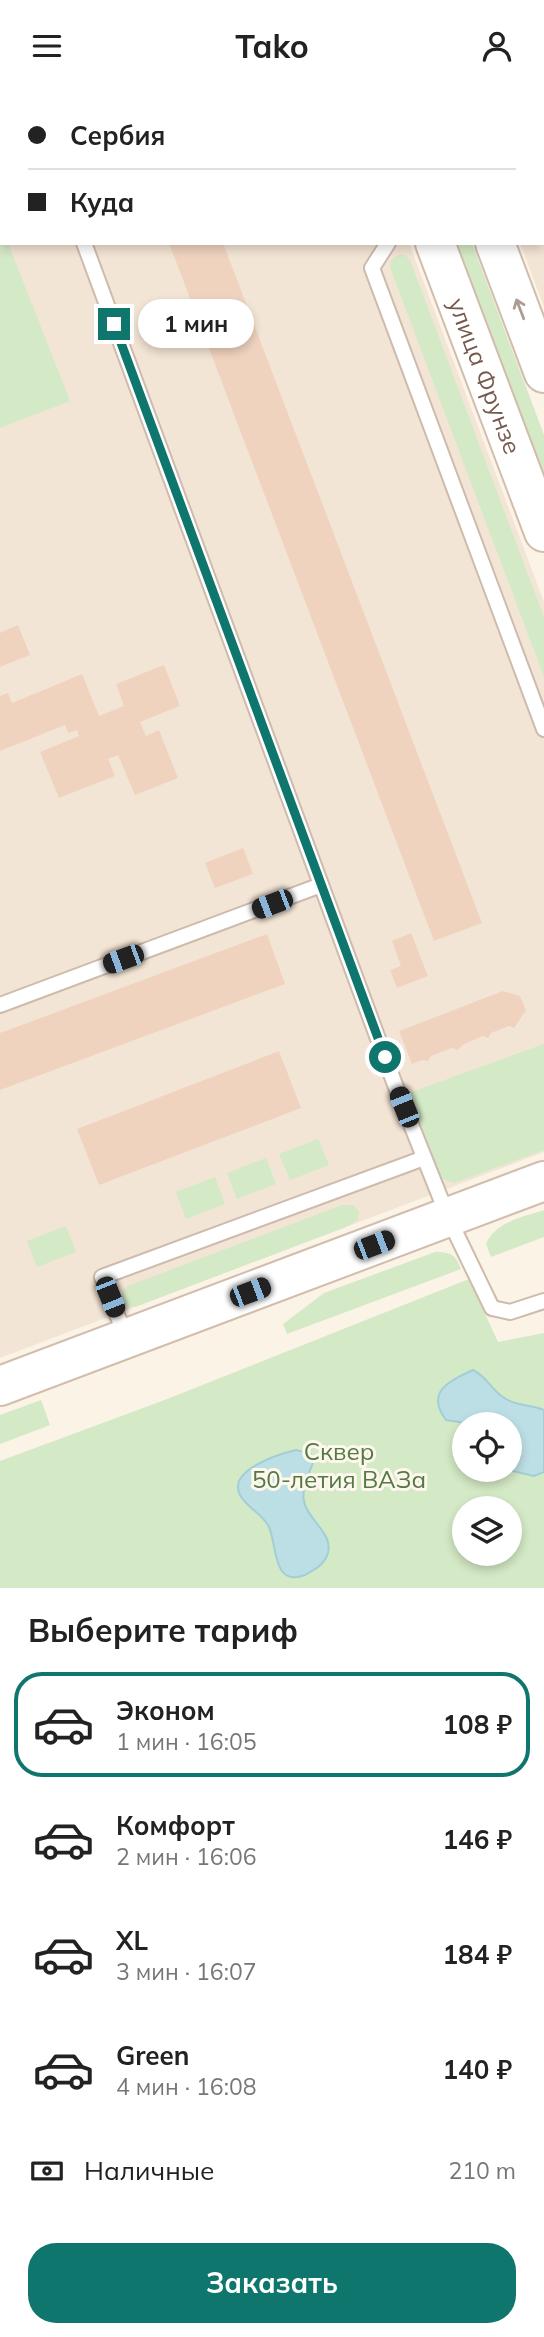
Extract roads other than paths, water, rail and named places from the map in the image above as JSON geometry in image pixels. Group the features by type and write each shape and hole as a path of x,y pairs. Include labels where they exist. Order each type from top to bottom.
{"main road":[{"name":"улица Фрунзе","path":"436,245 541,515"},
{"path":"496,245 544,373"},
{"path":"0,1386 544,1181"}],"lane":[{"path":"85,245 394,1082 448,1217 492,1308 510,1312 544,1301"},
{"path":"387,245 372,268 544,729"},
{"path":"0,1005 321,885"},
{"path":"127,1339 102,1277 424,1158"}],"water":[{"path":"473,1370 506,1399 544,1410 544,1472 534,1476 522,1473 522,1412 452,1412 452,1421 446,1420 440,1410 439,1395 448,1383"},
{"path":"296,1450 311,1454 314,1460 303,1496 306,1508 325,1535 329,1550 319,1566 305,1575 294,1577 281,1570 269,1527 243,1500 238,1486 241,1478 257,1465"}],"park label":[{"name":"Сквер 50-летия ВАЗа","path":"339,1465"}]}
